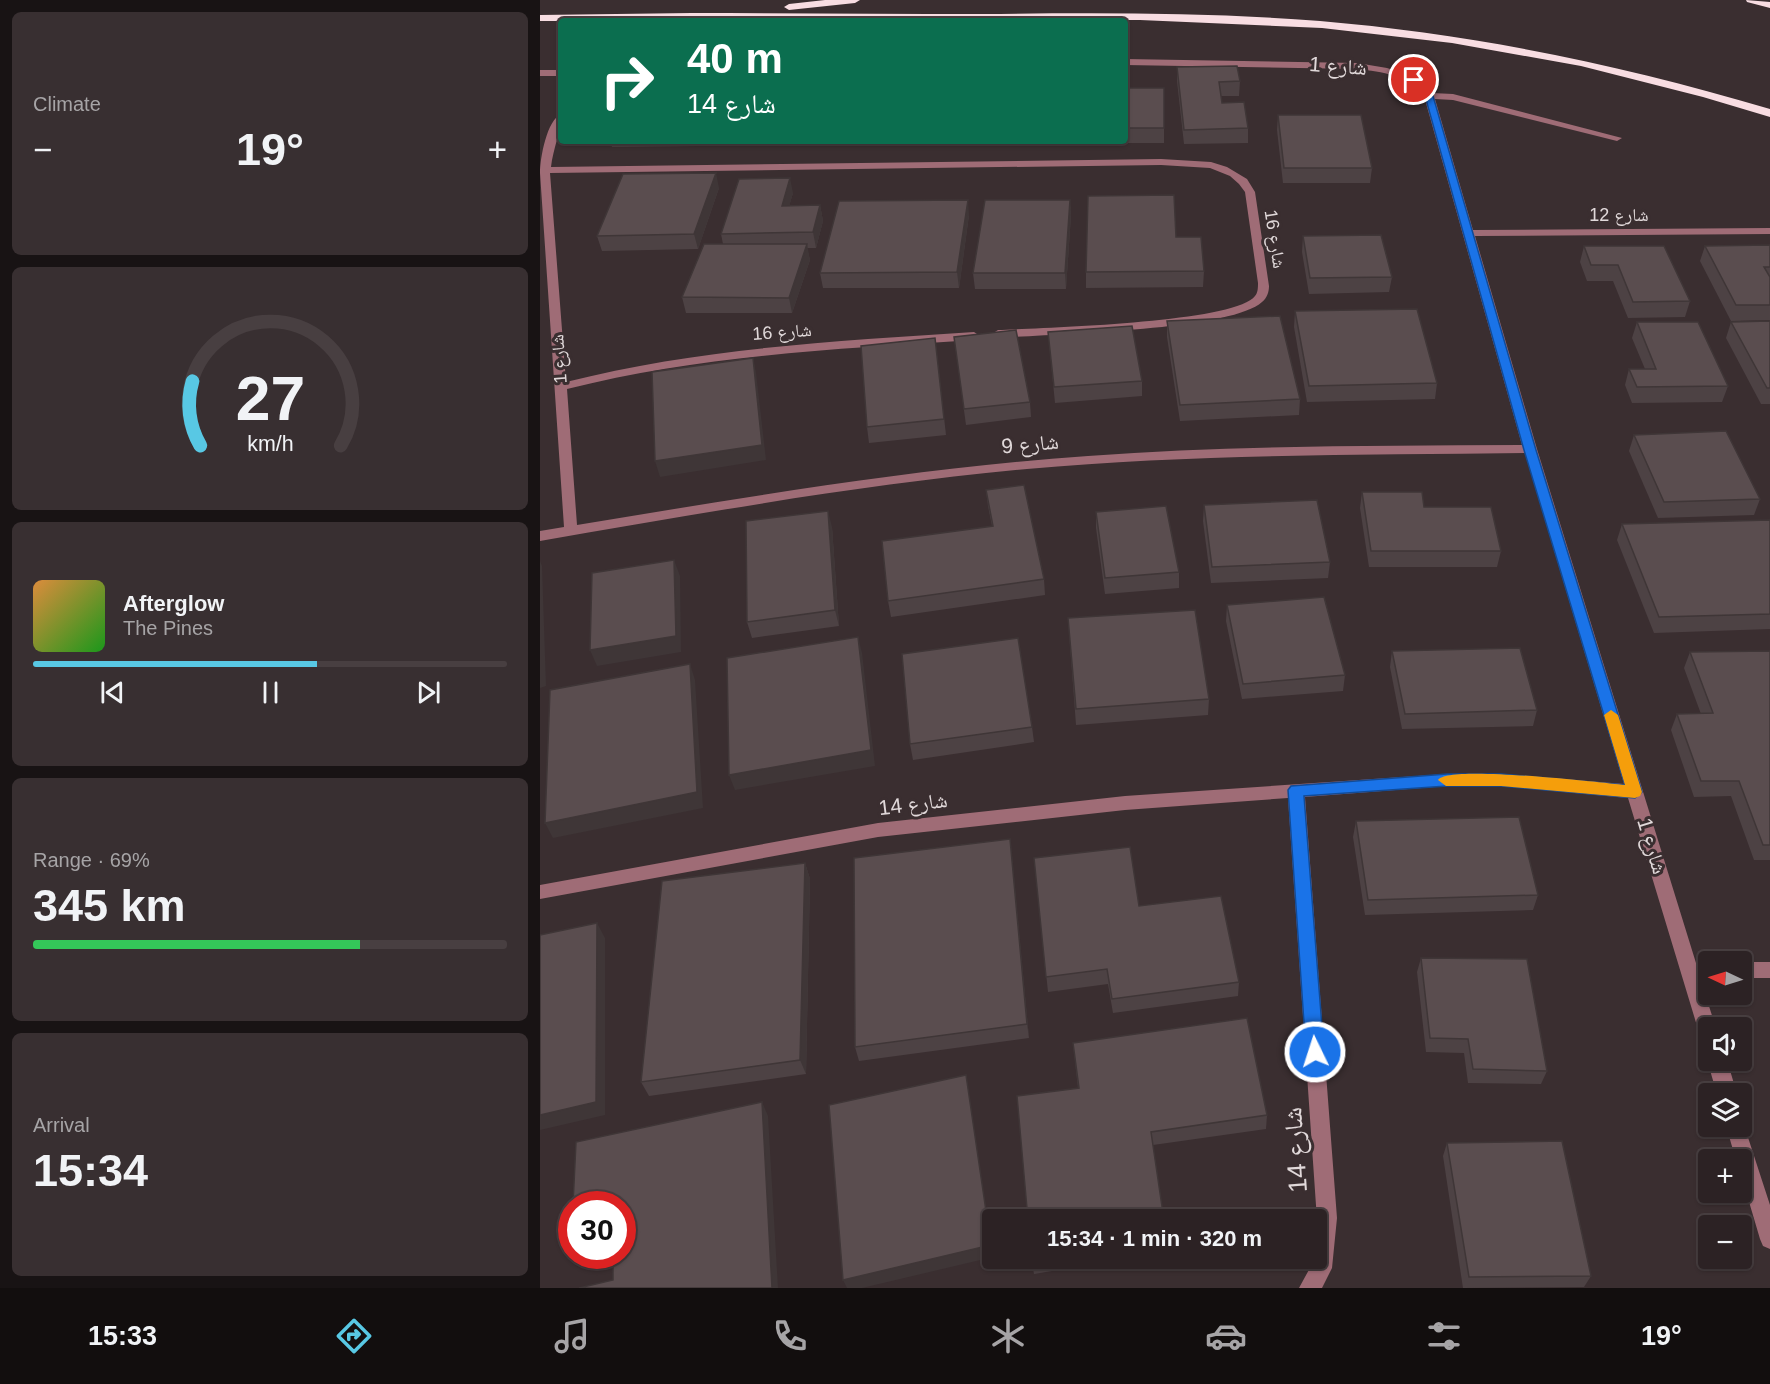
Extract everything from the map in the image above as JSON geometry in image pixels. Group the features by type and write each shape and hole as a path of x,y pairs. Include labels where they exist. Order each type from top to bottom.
{"highway":[{"path":"592,17 762,10 855,0"},
{"path":"1751,0 1770,5"},
{"path":"540,18 1201,17 1311,23 1424,36 1582,63 1710,94 1770,113"}],"street":[{"name":"شارع 1","path":"1128,62 1357,66 1414,80 1429,96 1530,450 1703,1017"},
{"path":"540,73 558,73"},
{"path":"1429,96 1453,97 1617,138"},
{"name":"شارع 1","path":"558,124 549,144 545,170 571,531"},
{"name":"شارع 16","path":"545,170 1161,162 1206,164 1236,174 1245,182 1250,192 1264,290 1259,300 1234,312 1205,319 707,356 633,368 561,387"},
{"name":"شارع 12","path":"1468,233 1770,231"},
{"name":"شارع 9","path":"540,536 834,489 1024,465 1187,454 1530,450"},
{"name":"شارع 14","path":"540,892 879,830 1125,803 1404,782 1501,780 1635,792"},
{"name":"شارع 14","path":"1296,790 1327,1218 1321,1268 1310,1288"},
{"path":"1752,970 1770,970"},
{"path":"1690,971 1698,971"},
{"path":"1739,1137 1770,1239"}],"building":[{"path":"1237,66 1240,81 1219,82 1222,103 1244,102 1248,128 1184,130 1177,67"},
{"path":"1128,88 1164,88 1164,128 1128,128"},
{"path":"1278,115 1361,115 1372,168 1284,168"},
{"path":"716,173 694,234 597,236 623,174"},
{"path":"790,178 782,206 820,205 813,232 721,234 739,179"},
{"path":"1174,195 1176,237 1201,237 1204,271 1086,272 1088,196"},
{"path":"968,200 957,272 820,273 839,201"},
{"path":"985,200 1070,200 1065,273 973,273"},
{"path":"1381,235 1392,277 1310,278 1303,236"},
{"path":"704,244 807,244 789,298 682,297"},
{"path":"1770,245 1770,267 1764,267 1770,277 1770,305 1736,305 1705,246"},
{"path":"1584,246 1664,246 1690,301 1633,302 1618,265 1591,265"},
{"path":"1417,309 1437,383 1309,386 1295,311"},
{"path":"1280,316 1300,399 1180,405 1167,321"},
{"path":"1770,321 1770,388 1767,388 1731,322"},
{"path":"1637,322 1698,322 1728,386 1637,387 1629,369 1656,369"},
{"path":"1132,326 1142,381 1054,387 1048,332"},
{"path":"1016,330 1030,402 964,409 954,337"},
{"path":"935,338 944,419 867,427 861,346"},
{"path":"753,358 762,445 655,461 652,372"},
{"path":"1726,431 1760,499 1664,502 1634,435"},
{"path":"1024,485 1044,579 888,601 882,541 993,526 986,490"},
{"path":"1362,492 1422,492 1424,507 1491,507 1501,551 1371,551"},
{"path":"1317,500 1330,562 1212,567 1204,505"},
{"path":"1166,506 1179,572 1105,578 1096,512"},
{"path":"828,511 835,610 747,622 746,521"},
{"path":"1770,520 1770,614 1659,617 1622,524"},
{"path":"674,560 676,636 590,650 592,573"},
{"path":"1324,597 1345,675 1243,684 1227,605"},
{"path":"1195,610 1209,699 1076,709 1068,618"},
{"path":"858,637 871,750 729,775 727,658"},
{"path":"1018,638 1032,727 910,744 902,654"},
{"path":"1520,648 1537,710 1405,714 1392,651"},
{"path":"1770,651 1770,845 1763,845 1739,781 1701,781 1677,714 1713,713 1690,652"},
{"path":"690,664 697,792 545,823 550,690"},
{"path":"1519,817 1538,895 1368,900 1356,821"},
{"path":"1010,839 1027,1024 855,1047 854,858"},
{"path":"1130,847 1139,906 1221,896 1239,982 1112,999 1107,969 1046,977 1034,858"},
{"path":"805,863 800,1060 641,1082 662,881"},
{"path":"597,923 596,1102 540,1115 540,935"},
{"path":"1421,958 1527,959 1547,1071 1473,1069 1468,1039 1430,1038"},
{"path":"1247,1018 1267,1115 1151,1132 1162,1209 1027,1209 1017,1096 1079,1088 1073,1043"},
{"path":"966,1075 986,1209 982,1209 982,1247 843,1280 829,1105"},
{"path":"762,1102 772,1288 579,1288 613,1280 613,1269 636,1269 636,1191 574,1191 576,1142"},
{"path":"1562,1141 1591,1276 1469,1277 1447,1143"}],"slow traffic":[{"path":"1446,780 1501,780 1635,792 1611,715"}],"route":[{"path":"1315,1052 1296,790 1447,780 1501,780 1635,792 1530,450 1429,96 1414,80"}]}
